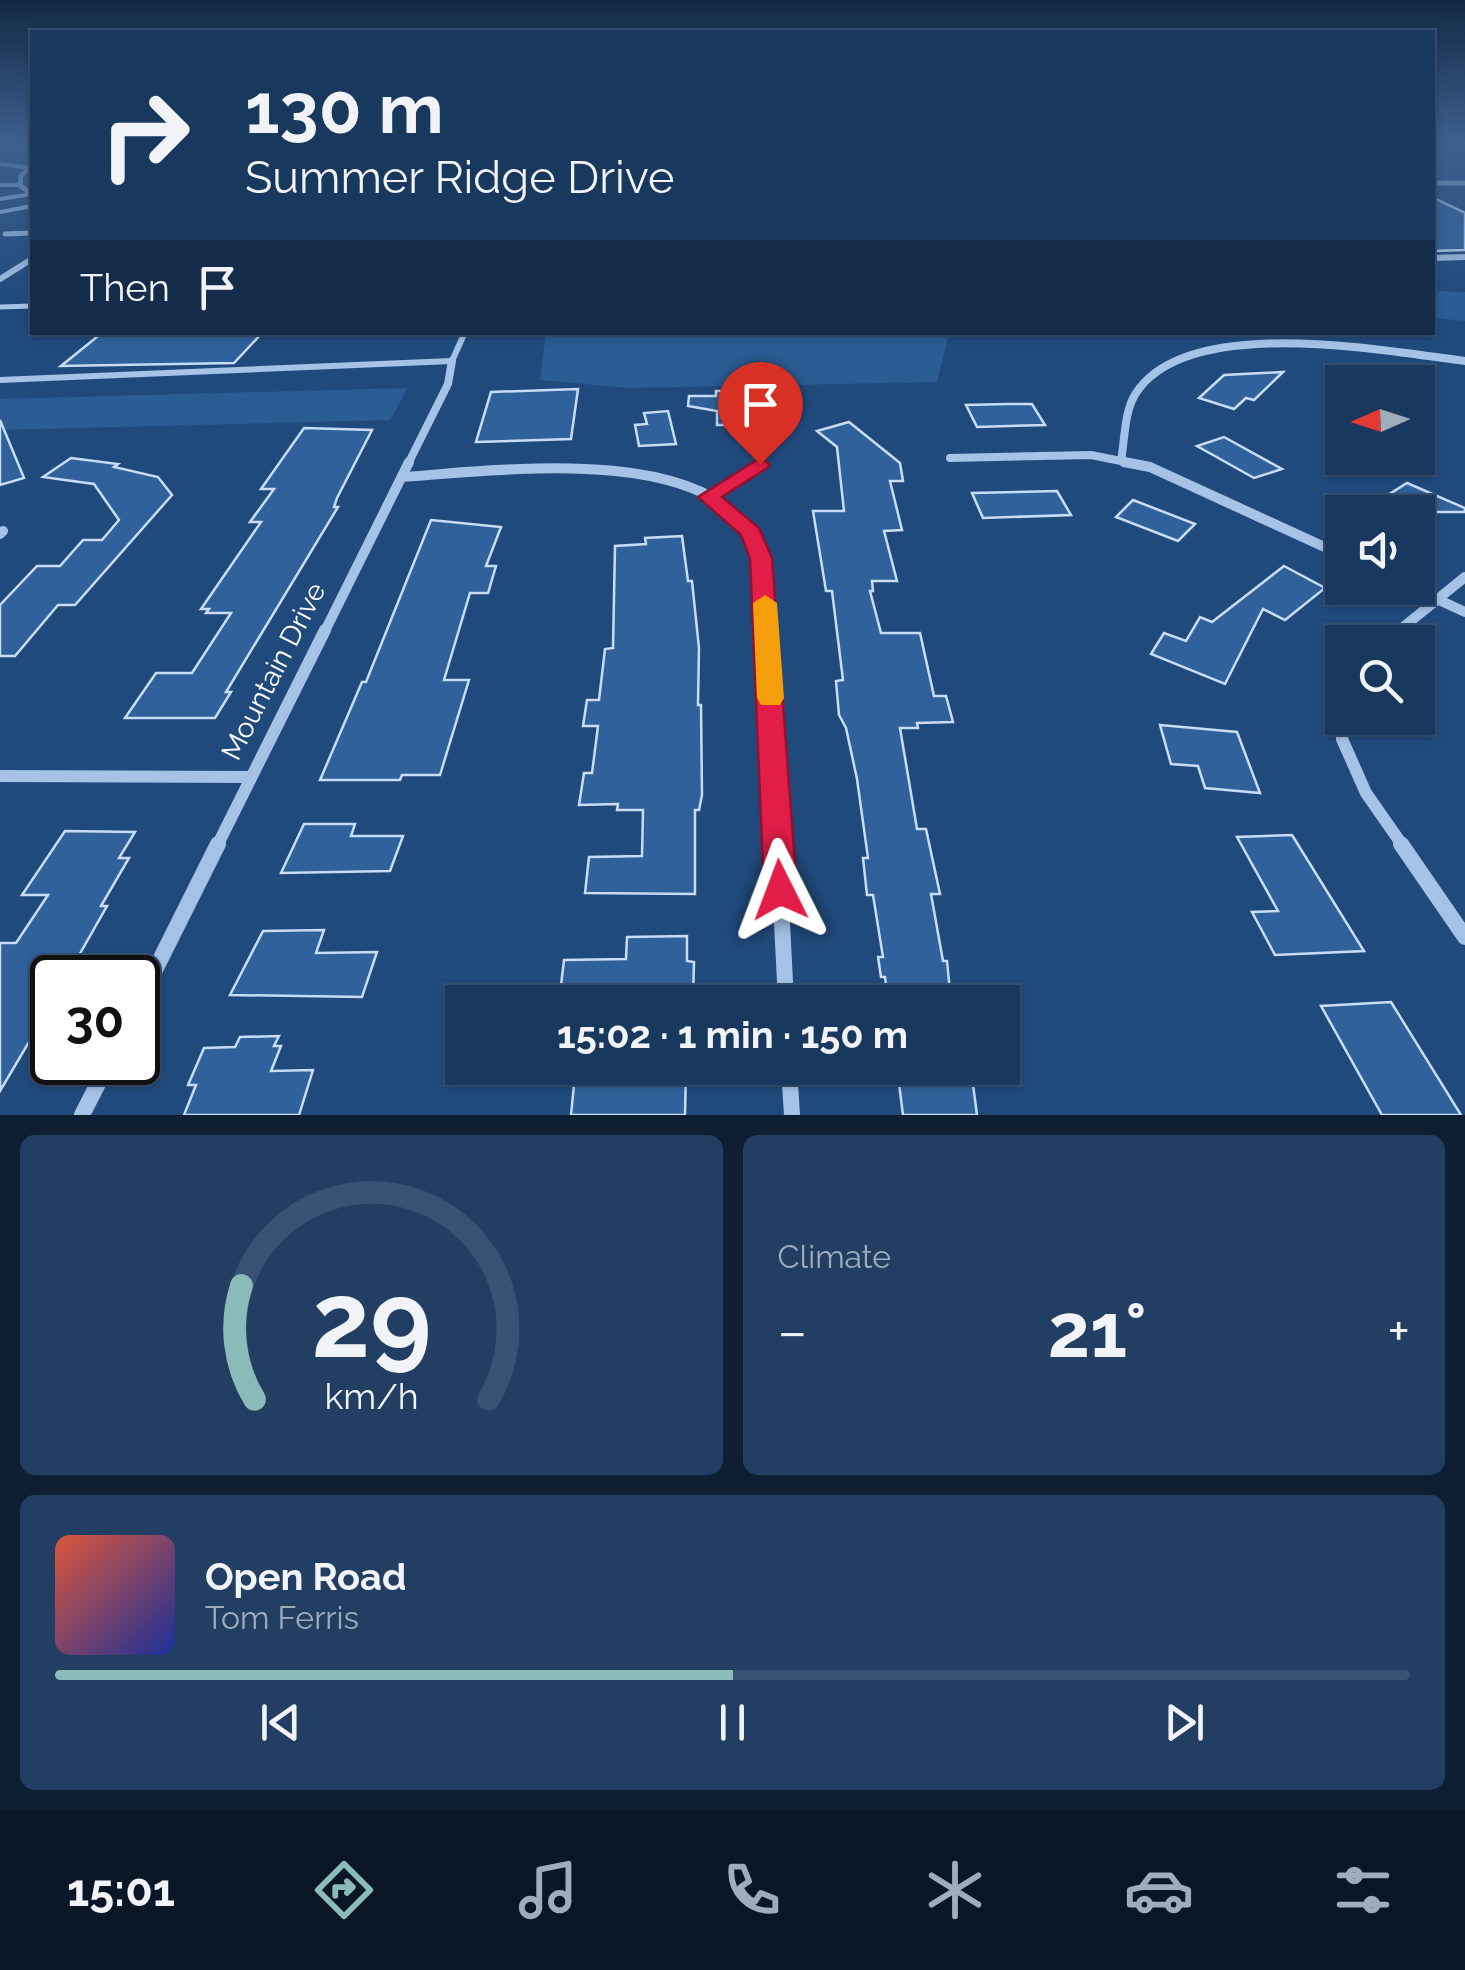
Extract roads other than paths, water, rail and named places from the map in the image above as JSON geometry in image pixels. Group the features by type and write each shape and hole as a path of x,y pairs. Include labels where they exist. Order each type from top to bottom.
{"street":[{"path":"1435,258 1465,257"},
{"path":"0,280 30,261"},
{"path":"20,268 30,268"},
{"path":"1121,460 1135,394 1168,364 1189,355 1235,346 1299,345 1465,361"},
{"name":"Mountain Drive","path":"160,960 448,384 452,361"},
{"path":"950,458 1074,455 1121,460 1175,476 1325,546"},
{"path":"709,497 760,464"},
{"path":"402,477 611,470 655,478 709,497 752,533 761,558 785,985"},
{"path":"1406,625 1465,577"},
{"path":"1437,599 1465,612"},
{"path":"1342,735 1366,793 1465,937"},
{"path":"0,776 251,776"},
{"path":"82,1115 97,1085"},
{"path":"790,1085 792,1115"}],"lane":[{"path":"0,200 30,194"},
{"path":"0,212 30,206"},
{"path":"5,234 30,232"},
{"path":"0,307 30,306"},
{"path":"0,380 452,361 464,335"}]}
